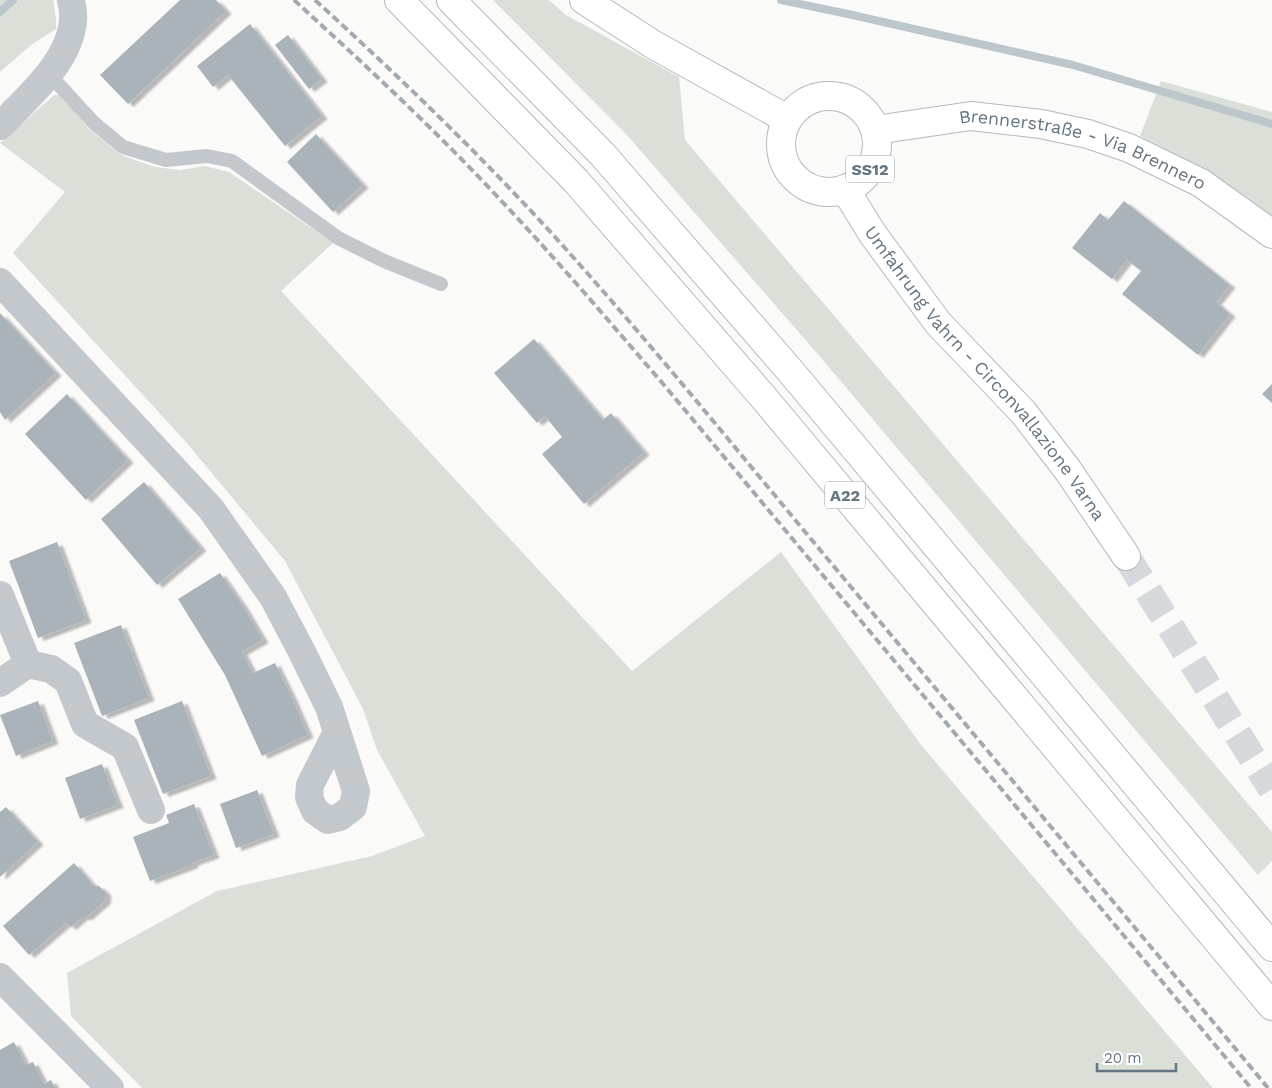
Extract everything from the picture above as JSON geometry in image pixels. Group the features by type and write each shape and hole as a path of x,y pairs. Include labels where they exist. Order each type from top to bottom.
{"main road":[{"name":"A22","path":"399,0 576,181 770,406 1272,1006"},
{"name":"A22","path":"451,0 603,155 799,381 1272,947"},
{"path":"584,0 654,44 787,118"},
{"name":"SS12","path":"829,95 852,101 862,108 870,118 875,130 877,144 875,158 868,172 858,182 845,189 830,192 816,191 802,185 783,162 780,147 782,132 787,118 805,101 816,97 829,95"},
{"name":"Brennerstraße - Via Brennero","path":"875,130 971,116 1041,124 1088,134 1129,148 1200,183 1272,234"},
{"name":"Umfahrung Vahrn - Circonvallazione Varna","path":"845,189 872,233 932,316 1023,412 1067,469 1126,556"}],"street":[{"path":"0,126 49,74 64,52 73,19 71,0"},
{"path":"0,282 211,509 274,597 329,707 337,732"},
{"path":"0,595 28,664"},
{"path":"0,683 28,664 51,669 68,681 84,724 125,746 151,810"},
{"path":"0,977 110,1088"}],"lane":[{"path":"49,74 94,122 123,147 166,160 207,156 232,161 338,238 384,261 440,284"}],"shaded area":[{"path":"0,0 53,0 56,29 31,45 0,72"},
{"path":"493,0 549,0 566,15 679,77 685,140 1272,832 1272,861 1258,875 816,352 626,134"},
{"path":"1161,81 1272,112 1272,216 1215,176 1140,136"},
{"path":"54,95 61,95 88,128 121,155 155,167 180,170 205,166 229,172 333,243 281,291 632,671 781,552 921,745 1213,1088 142,1088 71,1016 67,973 217,891 372,856 425,836 377,750 363,709 285,561 185,441 13,253 65,192 0,143"}],"building":[{"path":"180,0 216,0 226,11 128,104 100,75"},
{"path":"250,24 322,116 285,146 228,75 213,87 197,66"},
{"path":"288,35 322,79 309,89 275,45"},
{"path":"316,134 363,185 333,212 287,162"},
{"path":"1124,201 1230,285 1216,302 1230,314 1198,355 1122,294 1141,271 1127,260 1112,279 1072,248 1100,213 1108,220"},
{"path":"0,313 56,373 5,420 0,412"},
{"path":"534,339 603,420 611,413 644,452 584,504 542,454 562,437 545,416 537,423 494,373"},
{"path":"1272,384 1272,403 1262,394"},
{"path":"67,394 128,460 86,500 25,434"},
{"path":"144,482 201,548 157,585 101,519"},
{"path":"57,542 86,620 38,638 9,561"},
{"path":"220,573 243,606 263,640 242,652 253,673 275,663 308,735 262,756 225,675 178,599"},
{"path":"121,625 149,698 102,716 74,643"},
{"path":"38,701 53,741 16,756 0,715"},
{"path":"182,701 211,776 163,794 134,720"},
{"path":"102,764 118,805 80,819 65,778"},
{"path":"257,790 274,834 236,848 220,804"},
{"path":"194,804 214,855 150,881 133,837 169,823 166,815"},
{"path":"6,807 38,842 0,877 0,812"},
{"path":"74,863 94,886 99,886 106,893 105,901 87,917 82,917 71,927 66,923 29,955 3,926"},
{"path":"14,1042 26,1065 33,1062 44,1084 51,1080 55,1088 0,1088 0,1050"}],"waterway":[{"path":"0,12 13,0"},
{"path":"781,0 1073,65 1272,124"}],"tunnel":[{"path":"1126,556 1272,789"}],"railway":[{"path":"294,0 445,142 580,287 1251,1088"},
{"path":"315,0 415,93 480,157 606,294 1268,1088"}]}
